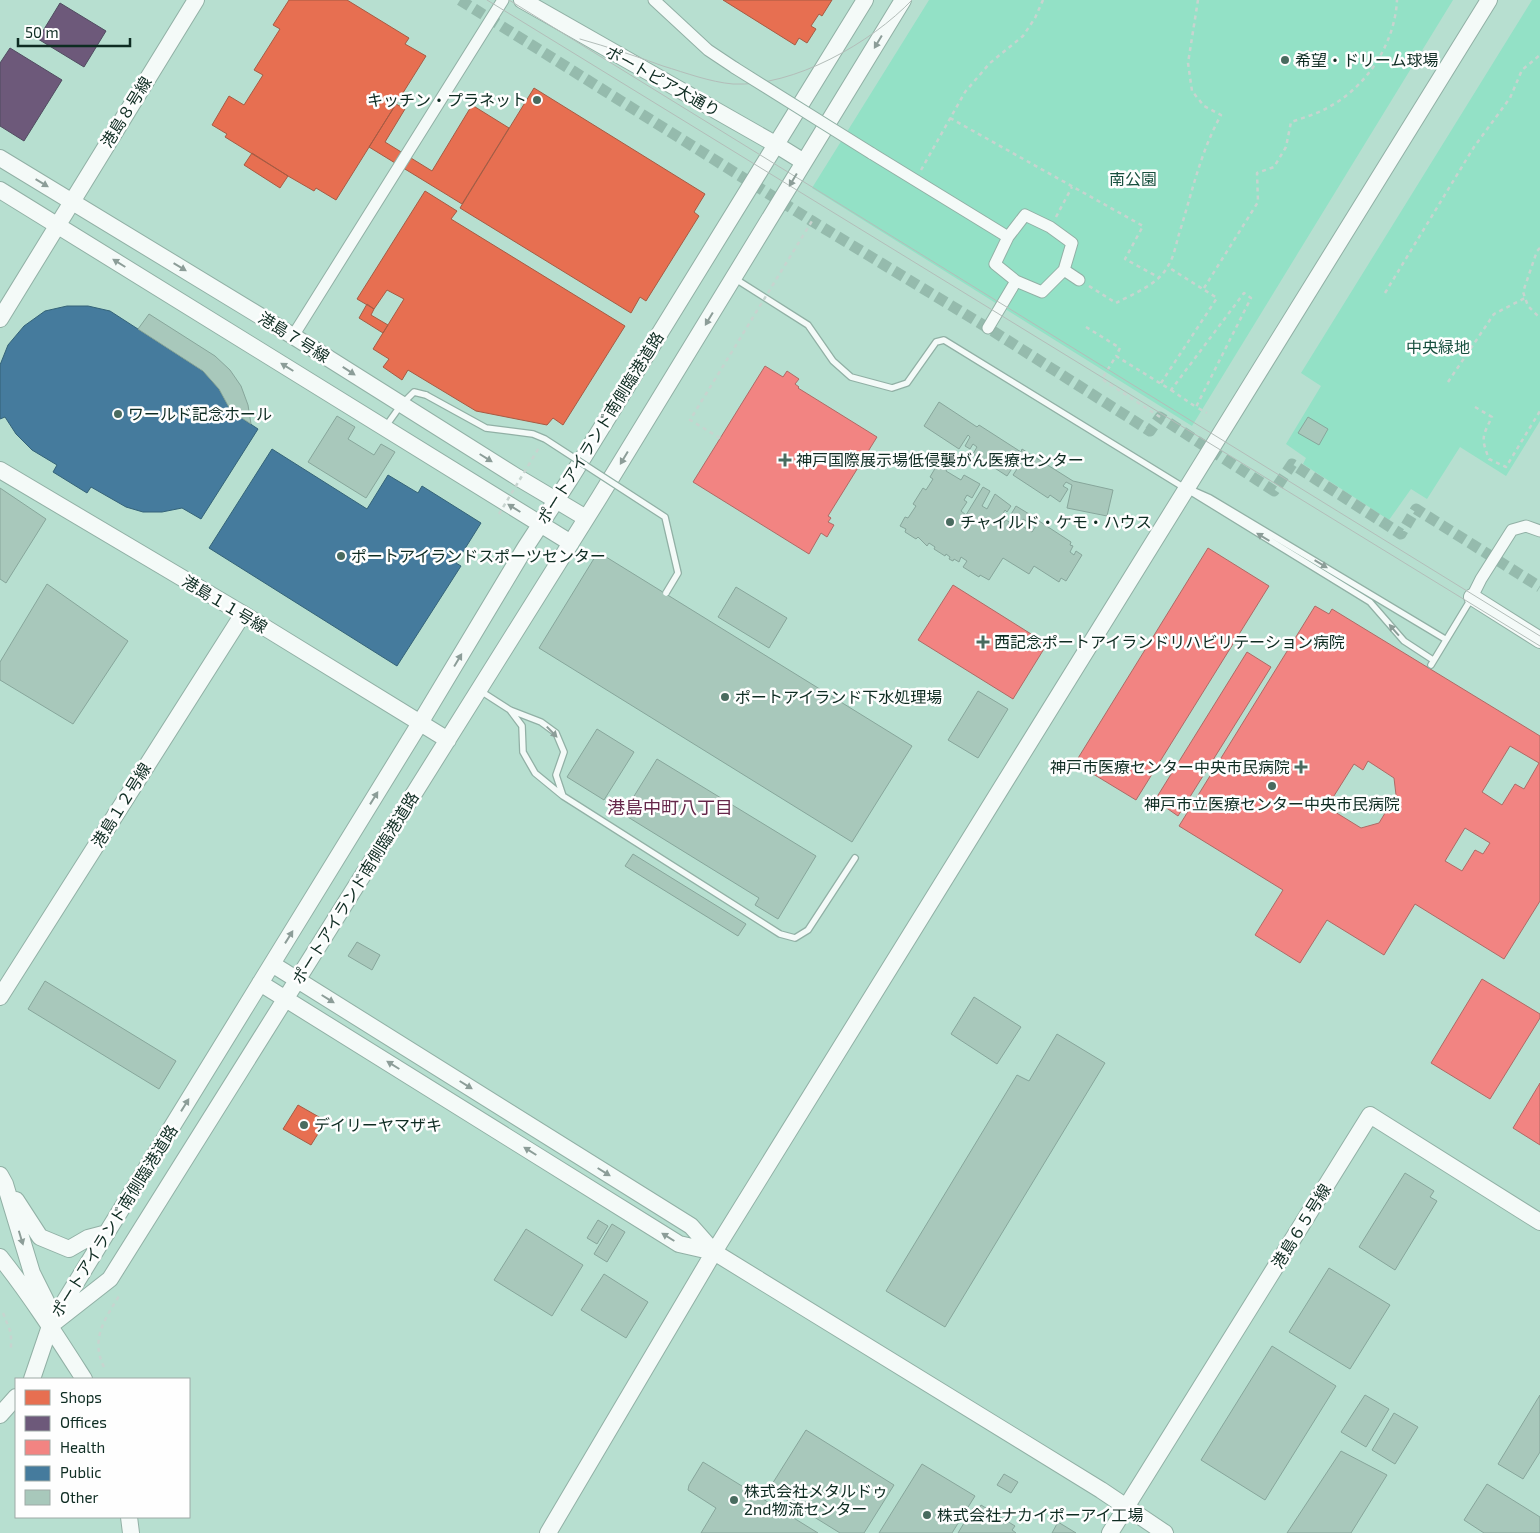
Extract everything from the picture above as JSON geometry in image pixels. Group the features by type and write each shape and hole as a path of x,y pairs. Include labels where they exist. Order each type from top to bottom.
{"street":[{"name":"港島８号線","path":"0,319 196,0"},
{"path":"293,336 503,0"},
{"name":"ポートピア大通り","path":"522,0 804,162"},
{"name":"ポートアイランド南側臨港道路","path":"50,1326 540,524 865,0"},
{"name":"ポートアイランド南側臨港道路","path":"50,1326 110,1279 571,543 903,0"},
{"path":"548,1533 714,1252 1489,0"},
{"path":"655,1 708,50 1008,237"},
{"name":"港島７号線","path":"0,158 293,336 401,405 586,518"},
{"name":"港島７号線","path":"0,190 571,543"},
{"path":"1025,215 1050,227 1072,243 1064,270 1042,292 1016,280 995,264 1008,237 1025,215"},
{"path":"1064,270 1079,280"},
{"path":"988,328 1016,280"},
{"name":"港島１１号線","path":"0,470 243,614 448,740"},
{"path":"1540,531 1526,526 1512,530 1472,597 1540,640"},
{"name":"港島１２号線","path":"0,997 243,614"},
{"path":"272,964 691,1226 714,1252 1101,1490 1165,1533"},
{"path":"260,983 287,998 679,1244 714,1252"},
{"name":"港島６５号線","path":"1126,1507 1370,1115 1540,1222"},
{"path":"2,1179 40,1238 69,1249 88,1238 107,1233"},
{"path":"2,1179 32,1273 51,1311 50,1326 32,1378"},
{"path":"0,1257 23,1286 83,1378"},
{"path":"0,1415 15,1398"},
{"path":"1110,1533 1126,1507"},
{"path":"129,1518 131,1533"}],"lane":[{"path":"734,278 808,325 833,361 851,377 892,388 907,383 936,342 944,340 1370,602 1404,641 1432,662 1472,597"},
{"path":"385,428 401,405 414,392 426,395 486,428 533,434 545,439 665,517 678,573 666,593"},
{"path":"1187,489 1210,498 1445,639"},
{"path":"479,689 510,710 542,722 556,733 564,752 556,775 563,796"},
{"path":"510,710 522,726 523,752 536,773 563,796 780,934 795,938 808,930 855,858"}],"path":[{"path":"916,180 965,92 990,63 1023,36 1035,18 1043,0"},
{"path":"1098,292 1116,303 1151,284 1168,267 1201,157 1210,134 1221,116 1204,106 1192,91 1188,63 1198,0"},
{"path":"1204,288 1258,202 1257,173 1274,166 1286,147 1291,122 1327,108 1346,96 1362,81 1380,55 1392,31 1397,0"},
{"path":"1386,293 1474,147 1510,98 1522,70 1540,55"},
{"path":"950,118 1144,226 1125,259 1158,277"},
{"path":"1050,227 1072,187"},
{"path":"720,438 690,420 812,220"},
{"path":"1540,248 1537,251 1523,292 1528,306 1540,318"},
{"path":"1161,383 1217,298 1204,288 1168,267"},
{"path":"1171,390 1244,293 1251,298 1196,407"},
{"path":"1448,382 1494,314 1526,298"},
{"path":"1086,327 1120,348 1102,379 1160,417"},
{"path":"1116,356 1207,413"},
{"path":"1475,407 1492,417 1484,432 1482,442 1488,459 1506,467 1540,411"},
{"path":"499,514 545,439"},
{"path":"104,1367 99,1357 99,1330 119,1296"},
{"path":"3,1313 11,1333 11,1351"}],"green space":[{"name":"南公園","path":"929,0 1453,0 1192,426 812,188"},
{"name":"中央緑地","path":"1532,0 1540,0 1540,421 1506,476 1460,447 1427,499 1411,489 1389,520 1303,464 1306,458 1286,444 1321,386 1301,373"}],"building: Shops":[{"path":"289,0 347,0 409,38 405,44 426,56 336,200 316,188 314,191 288,176 225,137 227,134 212,125 229,96 244,105 263,75 254,70 280,29 273,25"},
{"path":"723,0 832,0 822,16 819,14 811,26 816,29 807,43 799,38 795,45"},
{"path":"534,88 705,194 694,212 699,216 646,301 640,297 631,313 460,208"},
{"path":"396,104 405,109 385,142 432,171 472,105 509,128 462,204 369,147"},
{"path":"252,153 288,176 280,188 244,165"},
{"path":"425,191 457,211 451,219 625,326 563,425 553,418 547,425 476,411 408,370 402,380 383,367 389,359 373,349 404,299 387,290 374,309 357,299"},
{"path":"367,304 374,309 371,315 388,325 383,333 359,318"},
{"name":"デイリーヤマザキ","path":"298,1105 326,1121 311,1145 283,1129"}],"building: Offices":[{"path":"60,3 106,31 84,67 38,39"},
{"path":"10,48 62,80 24,141 0,126 0,63"}],"building: Health":[{"name":"神戸国際展示場低侵襲がん医療センター","path":"765,366 783,377 787,371 799,379 795,384 798,388 877,437 828,516 831,518 828,522 834,525 827,537 821,533 809,554 693,482"},
{"path":"1208,548 1269,586 1136,800 1075,763"},
{"name":"西記念ポートアイランドリハビリテーション病院","path":"953,585 1047,644 1013,699 918,640"},
{"name":"神戸市立医療センター中央市民病院","path":"1315,606 1329,614 1332,609 1540,736 1540,901 1504,959 1415,904 1384,955 1327,920 1300,963 1255,935 1283,890 1179,826","holes":["1510,746 1539,763 1524,789 1515,784 1502,805 1482,792","1368,761 1394,778 1396,795 1379,823 1361,828 1327,807 1354,764 1363,770","1465,828 1490,843 1483,854 1475,850 1462,871 1445,861"]},
{"path":"1247,652 1271,667 1178,816 1155,800"},
{"path":"1482,979 1540,1014 1540,1018 1490,1099 1431,1063"},
{"path":"1540,1083 1540,1145 1513,1128"}],"building: Public":[{"name":"ワールド記念ホール","path":"67,306 88,306 110,311 203,371 219,389 231,411 258,429 201,519 182,508 162,512 143,512 126,507 91,487 87,493 53,472 57,465 32,450 16,434 5,417 0,419 0,365 8,345 24,326 45,311"},
{"name":"ポートアイランドスポーツセンター","path":"272,449 367,509 388,475 418,493 422,486 481,523 456,563 461,566 397,666 209,548"}],"building: Other":[{"path":"149,314 215,356 230,370 241,386 248,405 251,424 231,411 219,389 203,371 138,329"},
{"path":"939,402 977,427 979,425 1021,452 1022,449 1073,481 1113,490 1107,516 1067,508 1072,485 1066,482 1063,486 1068,489 1060,502 1050,495 1048,498 1013,475 1021,463 1017,461 1007,476 973,454 977,447 973,444 970,449 965,446 970,437 968,435 959,449 924,426"},
{"path":"337,416 355,427 348,439 374,455 381,444 395,452 366,498 308,462"},
{"path":"1308,417 1328,429 1319,445 1298,433"},
{"name":"チャイルド・ケモ・ハウス","path":"940,460 949,466 946,471 961,480 964,475 980,484 972,498 967,495 964,500 967,502 961,511 966,515 983,487 990,491 982,506 987,509 995,494 1011,506 1007,512 1005,510 998,523 1002,525 1006,520 1011,523 1013,518 1010,516 1016,506 1034,517 1031,524 1023,519 1019,524 1032,532 1039,521 1071,542 1070,545 1073,546 1070,552 1074,555 1076,551 1082,555 1066,581 1061,578 1059,582 1034,566 1029,574 1003,558 989,580 980,575 979,577 963,567 967,561 961,557 959,562 954,559 953,561 946,554 945,556 934,549 935,547 929,543 927,546 918,537 916,539 905,532 906,529 900,526 905,517 908,518 916,506 913,504 923,488 926,490 933,479 930,477"},
{"path":"0,488 46,519 6,583 0,579"},
{"name":"ポートアイランド下水処理場","path":"598,552 912,746 852,842 539,648"},
{"path":"47,584 128,641 73,724 0,680 0,662"},
{"path":"736,587 787,618 769,648 718,617"},
{"path":"978,691 1008,709 978,758 948,740"},
{"path":"597,729 634,752 604,800 567,777"},
{"path":"657,759 816,856 778,919 755,905 759,898 623,814"},
{"path":"633,854 746,924 738,936 625,866"},
{"path":"357,942 380,955 372,970 348,956"},
{"path":"45,981 176,1061 159,1089 28,1009"},
{"path":"974,997 1021,1027 997,1064 951,1034"},
{"path":"1057,1034 1105,1063 945,1327 886,1291 1017,1075 1029,1081"},
{"path":"1405,1173 1434,1191 1430,1197 1437,1201 1395,1270 1359,1247"},
{"path":"598,1220 608,1226 597,1244 587,1238"},
{"path":"612,1224 625,1232 607,1262 594,1254"},
{"path":"526,1229 583,1265 552,1316 494,1280"},
{"path":"1329,1268 1390,1305 1350,1369 1289,1332"},
{"path":"604,1274 648,1302 626,1338 581,1310"},
{"path":"1272,1346 1336,1386 1265,1500 1201,1460"},
{"path":"1365,1395 1389,1409 1366,1447 1341,1432"},
{"path":"1540,1395 1540,1452 1523,1479 1498,1464"},
{"path":"1394,1413 1418,1427 1395,1464 1372,1450"},
{"path":"806,1430 894,1485 864,1533 840,1533 769,1489"},
{"path":"1341,1451 1387,1475 1351,1533 1287,1533"},
{"name":"株式会社メタルドゥ 2nd物流センター","path":"703,1462 818,1533 701,1533 716,1508 688,1490"},
{"name":"株式会社ナカイポーアイ工場","path":"922,1464 975,1496 952,1533 879,1533"},
{"path":"1004,1474 1018,1482 1011,1493 997,1485"},
{"path":"1487,1484 1540,1517 1540,1533 1484,1533 1464,1520"},
{"path":"981,1505 1015,1526 1012,1530 1016,1533 958,1533 973,1508 978,1510"},
{"path":"1058,1522 1076,1533 1052,1533"}],"tunnel":[{"path":"460,0 812,221 988,328 1150,431 1160,417 1274,491 1292,464 1401,534 1416,509 1540,587"}],"tram line":[{"path":"487,0 1540,646"},
{"path":"509,0 1540,636"},
{"path":"580,39 707,79 733,84 757,83 806,70 830,59 875,32 912,0"}],"place":[{"name":"希望・ドリーム球場","path":"1285,60"},
{"name":"キッチン・プラネット","path":"537,100"},
{"name":"ワールド記念ホール","path":"118,414"},
{"name":"神戸国際展示場低侵襲がん医療センター","path":"785,460"},
{"name":"チャイルド・ケモ・ハウス","path":"950,522"},
{"name":"ポートアイランドスポーツセンター","path":"341,556"},
{"name":"西記念ポートアイランドリハビリテーション病院","path":"983,642"},
{"name":"ポートアイランド下水処理場","path":"725,697"},
{"name":"神戸市医療センター中央市民病院","path":"1301,767"},
{"name":"神戸市立医療センター中央市民病院","path":"1272,786"},
{"name":"デイリーヤマザキ","path":"304,1125"},
{"name":"株式会社メタルドゥ 2nd物流センター","path":"734,1500"},
{"name":"株式会社ナカイポーアイ工場","path":"927,1515"}],"district":[{"name":"港島中町八丁目","path":"670,808"}]}
